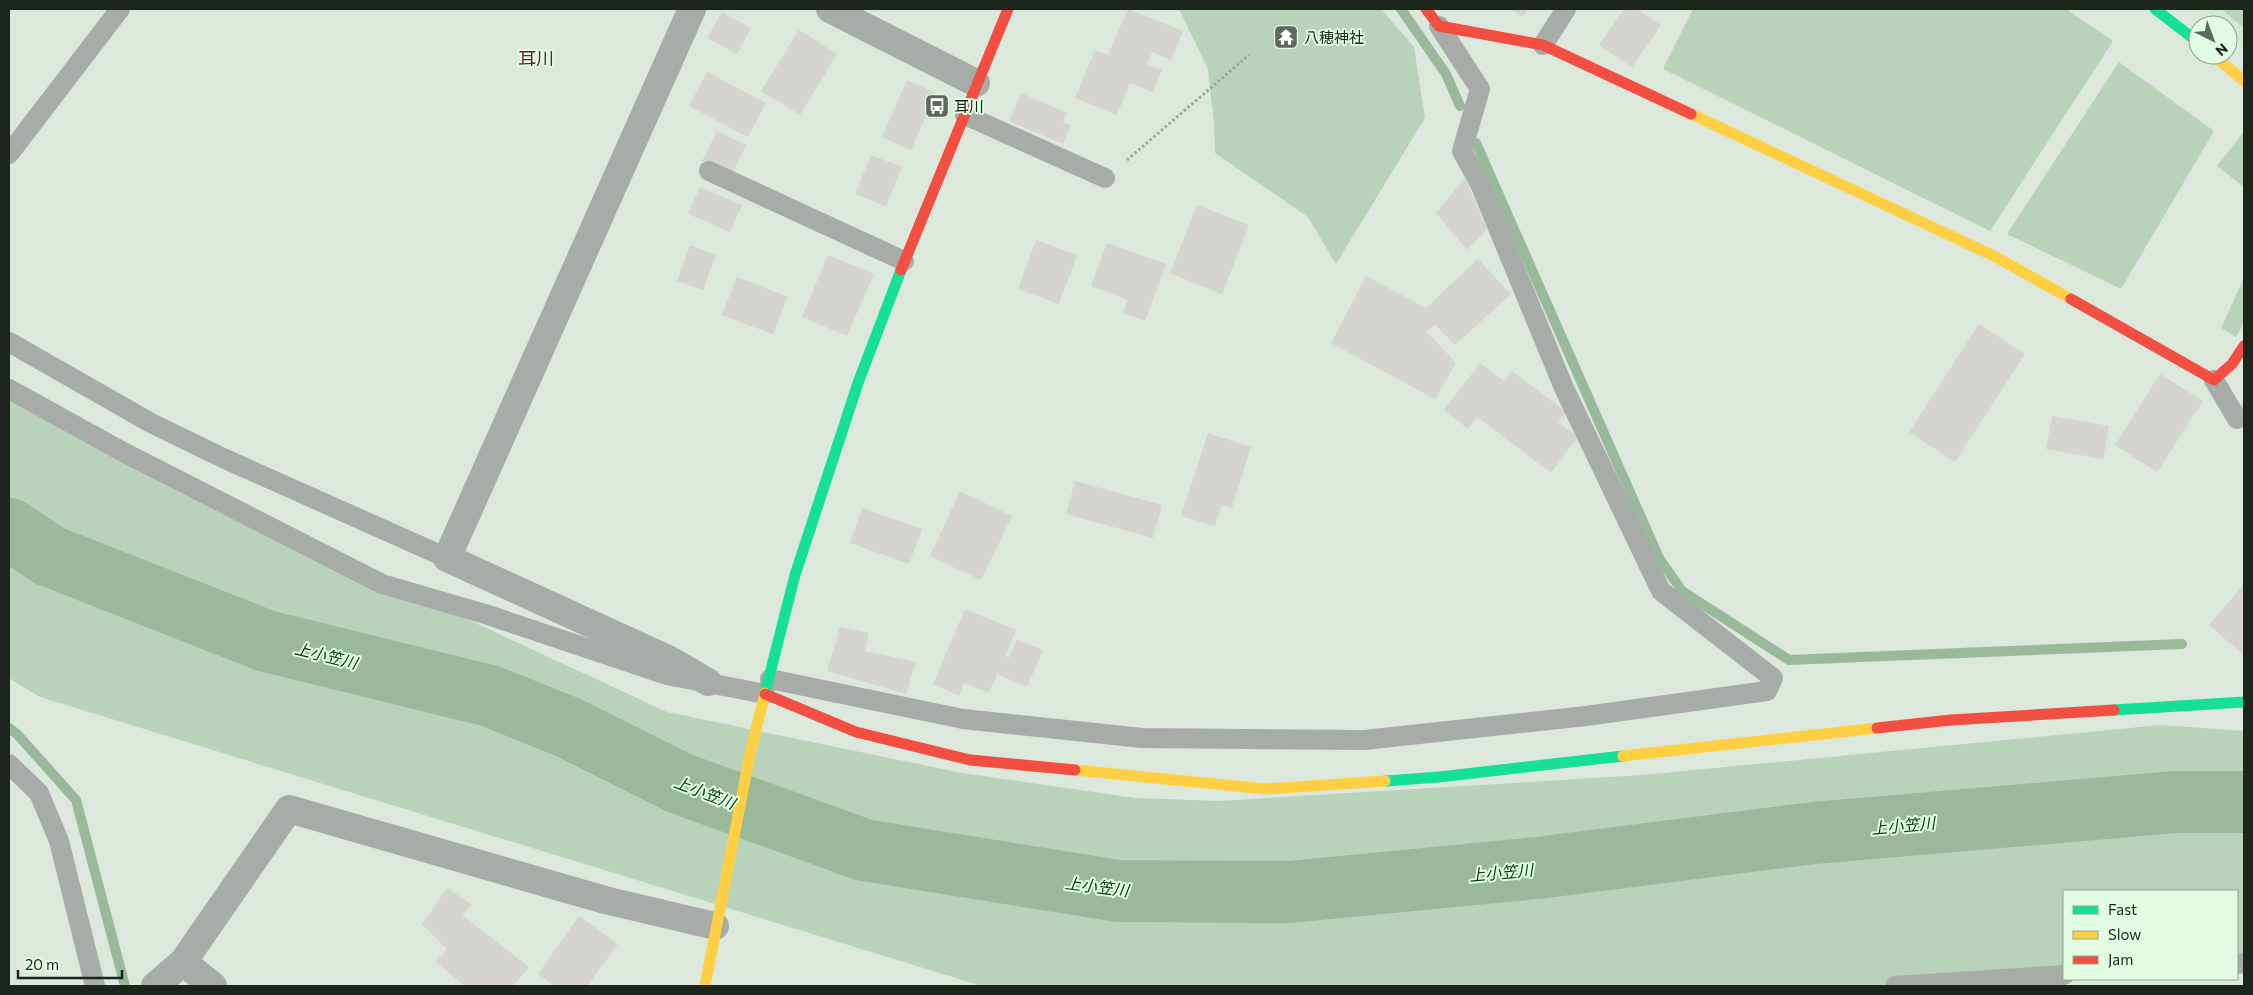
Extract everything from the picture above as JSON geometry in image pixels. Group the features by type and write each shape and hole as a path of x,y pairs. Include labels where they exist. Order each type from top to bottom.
{"street":[{"path":"692,9 447,558 670,660 708,682"},
{"path":"830,9 976,83"},
{"path":"705,986 715,926 750,754 795,575 858,383 904,261 1008,9"},
{"path":"1426,9 1439,26 1543,45 1996,257 2214,380 2232,364 2244,346"},
{"path":"2155,9 2188,34"},
{"path":"2224,65 2244,82"},
{"path":"768,687 856,732 970,760 1264,789 1439,777 1951,720 2244,702"},
{"path":"155,986 183,962 289,809 605,900 715,926"},
{"path":"183,962 213,986"}],"lane":[{"path":"9,154 120,9"},
{"path":"1543,45 1566,9"},
{"path":"9,389 125,453 382,584 485,614 667,675 708,682 768,687 963,719 1142,738 1364,740 1586,716 1767,691 1773,678 1661,590 1564,388 1480,184 1462,151 1480,89 1439,26"},
{"path":"965,115 1105,178"},
{"path":"709,171 904,261"},
{"path":"9,342 151,423 223,458 447,558"},
{"path":"2214,380 2237,420"},
{"path":"9,764 39,793 59,841 95,986"},
{"path":"1894,986 2063,975"}],"path":[{"path":"1105,178 1249,56"}],"shaded area":[{"path":"1179,9 1381,9 1414,47 1425,118 1336,264 1308,217 1215,153 1208,69"},
{"path":"1693,9 2066,9 2113,41 1990,231 1663,69"},
{"path":"2197,9 2244,9 2244,47 2238,42 2238,15 2204,15"},
{"path":"2221,9 2244,9 2244,28 2238,23 2238,15 2228,15"},
{"path":"2119,62 2214,131 2121,289 2007,234"},
{"path":"2243,133 2244,135 2244,187 2217,166"},
{"path":"2244,278 2244,323 2236,337 2221,328"},
{"path":"9,396 275,530 667,712 962,773 1135,798 1219,801 1642,775 2161,725 2244,731 2244,954 2238,954 2238,890 2063,890 2063,967 1871,986 982,986 40,697 9,678"}],"building":[{"path":"1128,9 1183,31 1171,60 1152,52 1147,64 1162,70 1153,92 1130,83 1117,115 1075,98 1095,50 1108,55"},
{"path":"1510,9 1528,9 1522,17"},
{"path":"1624,9 1637,9 1661,25 1632,67 1599,45"},
{"path":"722,12 751,28 737,54 707,38"},
{"path":"799,30 837,54 800,115 761,91"},
{"path":"707,72 766,103 748,137 689,106"},
{"path":"907,80 936,93 911,150 882,137"},
{"path":"1021,93 1067,113 1063,122 1071,125 1063,144 1009,121"},
{"path":"717,131 746,145 731,175 702,161"},
{"path":"871,155 902,167 886,206 855,194"},
{"path":"1465,178 1487,230 1467,250 1436,213"},
{"path":"700,187 742,205 730,232 688,214"},
{"path":"1197,205 1249,225 1222,294 1170,273"},
{"path":"1036,240 1077,255 1059,304 1018,289"},
{"path":"1107,243 1166,264 1145,321 1123,313 1128,300 1091,286"},
{"path":"690,245 716,255 703,290 677,281"},
{"path":"828,255 874,274 847,336 802,317"},
{"path":"1478,259 1511,294 1455,345 1435,325 1426,331 1456,363 1435,399 1331,343 1366,276 1426,308"},
{"path":"737,277 788,297 773,334 722,315"},
{"path":"1979,324 2025,354 1955,462 1909,432"},
{"path":"1480,363 1504,381 1512,371 1566,412 1558,422 1578,437 1551,473 1477,417 1468,429 1444,410"},
{"path":"2160,374 2203,401 2157,472 2115,445"},
{"path":"2244,398 2244,410 2239,407"},
{"path":"2052,416 2109,426 2103,459 2046,449"},
{"path":"1208,433 1251,447 1232,508 1222,505 1215,526 1181,516"},
{"path":"1075,481 1162,505 1153,538 1066,514"},
{"path":"960,491 1012,516 981,580 930,556"},
{"path":"862,508 922,529 909,564 850,543"},
{"path":"2244,584 2244,655 2209,625"},
{"path":"965,609 1016,630 1005,656 1009,658 1017,639 1043,650 1027,687 997,674 989,693 964,683 959,696 933,684"},
{"path":"840,627 869,633 865,651 916,662 906,694 827,671"},
{"path":"447,888 472,905 462,915 529,967 513,986 465,986 436,962 447,949 422,924"},
{"path":"579,916 618,944 587,986 555,986 538,974"}],"waterway":[{"path":"1401,9 1446,74 1460,106"},
{"path":"1476,143 1659,558 1682,591 1789,660 2182,644"},
{"name":"上小笠川","path":"9,529 50,556 266,641 490,696 567,727 679,783 864,850 1118,891 1289,892 1537,868 1814,833 2175,802 2244,802"},
{"path":"9,728 17,734 76,800 125,986"}],"traffic: fast":[{"path":"2155,9 2188,34"},
{"path":"765,693 795,575 858,383 901,270"},
{"path":"2114,710 2244,702"},
{"path":"1385,781 1439,777 1623,756"}],"traffic: slow":[{"path":"2225,65 2244,81"},
{"path":"1691,114 1996,257 2071,299"},
{"path":"705,986 750,754 765,693"},
{"path":"1623,756 1877,728"},
{"path":"1075,770 1265,789 1385,781"}],"traffic: jam":[{"path":"901,270 1008,9"},
{"path":"1426,9 1439,26 1543,45 1691,114"},
{"path":"2071,299 2214,380 2232,364 2244,346"},
{"path":"765,694 856,732 970,760 1075,770"},
{"path":"1877,728 1951,720 2114,710"}],"place":[{"name":"八穂神社","path":"1286,37"},
{"name":"耳川","path":"937,106"}],"district":[{"name":"耳川","path":"536,58"}]}
